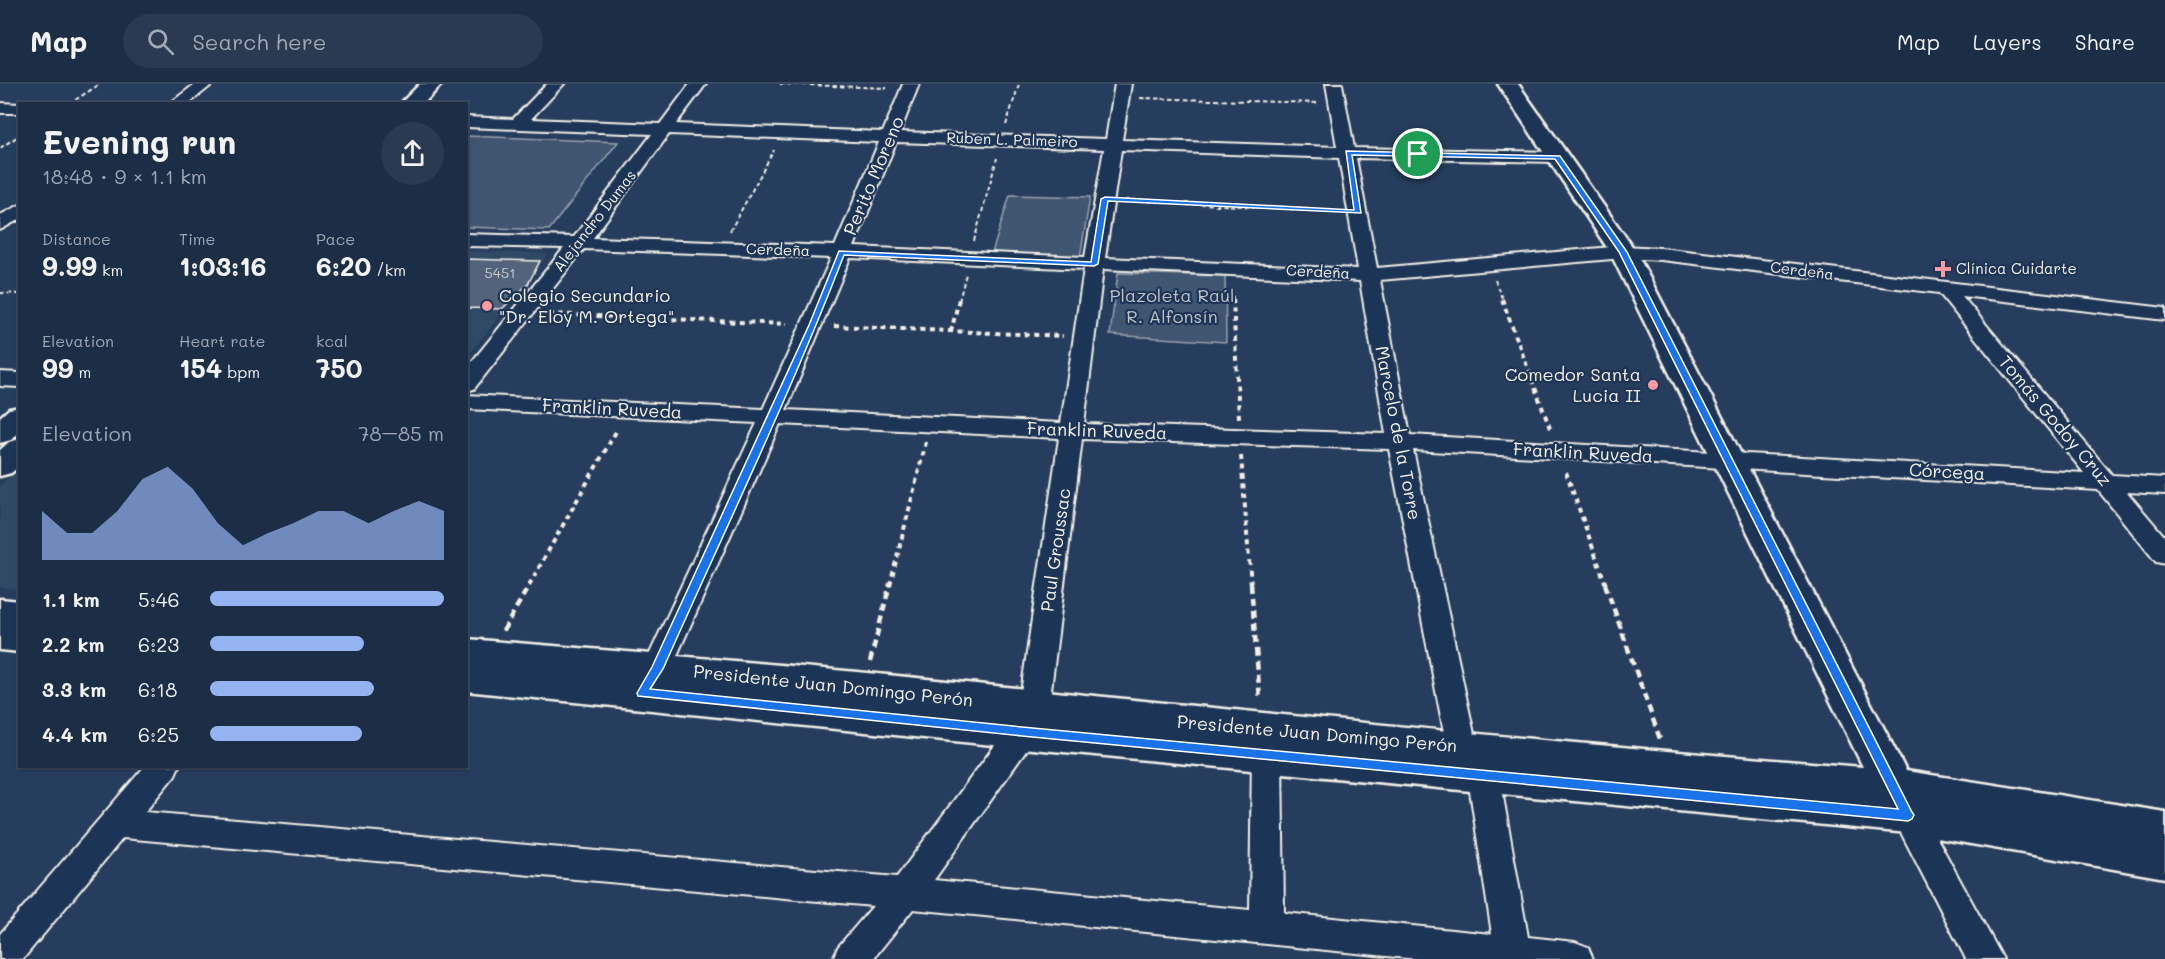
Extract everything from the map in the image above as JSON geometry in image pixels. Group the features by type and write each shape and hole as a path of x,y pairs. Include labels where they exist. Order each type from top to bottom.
{"main road":[{"path":"404,95 432,84"},
{"path":"1508,84 1623,252 1900,800"},
{"path":"0,433 18,418"},
{"path":"0,466 18,451"},
{"path":"0,612 18,614"},
{"path":"0,636 18,638"},
{"name":"Presidente Juan Domingo Perón","path":"474,661 1028,719 1900,800 2165,859"},
{"name":"Presidente Juan Domingo Perón","path":"650,681 864,688 1028,719"},
{"name":"Presidente Juan Domingo Perón","path":"1472,761 1671,769 1900,800 2165,830"}],"street":[{"path":"180,102 205,84"},
{"path":"517,124 556,84"},
{"name":"Alejandro Dumas","path":"468,382 579,243 698,84"},
{"name":"Perito Moreno","path":"650,681 813,325 910,86"},
{"name":"Paul Groussac","path":"851,959 906,893 1028,719 1072,431 1094,264 1122,91"},
{"name":"Marcelo de la Torre","path":"1336,94 1399,442 1513,952"},
{"path":"0,108 18,108"},
{"name":"Ruben L. Palmeiro","path":"468,122 1002,139 1348,153 1557,157"},
{"path":"0,224 18,211"},
{"path":"0,224 18,224"},
{"name":"Cerdeña","path":"468,240 722,247 1369,274 1489,266 1623,252 1661,254 2165,314"},
{"name":"Tomás Godoy Cruz","path":"1945,288 2165,555"},
{"path":"0,379 18,380"},
{"name":"Franklin Ruveda","path":"468,402 1072,431 1399,442 1728,459"},
{"name":"Córcega","path":"1728,459 2165,486"},
{"path":"1265,742 1267,927"},
{"path":"1,959 162,768"},
{"path":"1900,800 1985,959"},
{"path":"115,823 906,893 1575,959"}],"path":[{"path":"72,102 100,84"},
{"path":"780,84 910,86"},
{"path":"951,332 1002,139 1019,84"},
{"path":"1122,91 1336,94"},
{"path":"722,247 783,133"},
{"path":"0,148 18,136"},
{"path":"1105,199 1358,212"},
{"path":"1489,266 1559,452 1671,769"},
{"path":"1232,268 1240,437 1265,742"},
{"path":"0,292 18,294"},
{"path":"474,661 629,410"},
{"path":"864,688 930,424"}],"shaded area":[{"name":"Colegio Secundario \"Dr. Eloy M. Ortega\"","path":"468,251 548,254 468,356"},
{"path":"18,469 18,589 0,587 0,486"}],"green space":[{"path":"468,136 618,142 549,230 468,227"},
{"path":"1010,195 1090,197 1080,257 992,253"},
{"name":"Plazoleta Raúl R. Alfonsín","path":"1118,273 1225,276 1226,342 1110,335"}],"building":[{"name":"Colegio Secundario \"Dr. Eloy M. Ortega\"","path":"468,259 540,261 528,284 502,309 468,308"}],"place":[{"name":"Clínica Cuidarte","path":"1943,269"},
{"name":"Colegio Secundario \"Dr. Eloy M. Ortega\"","path":"487,306"},
{"name":"Comedor Santa Lucia II","path":"1653,385"}],"route":[{"path":"1348,153 1418,154 1557,157 1623,252 1908,815 1022,732 642,693 657,669 772,416 813,325 841,252 1094,264 1105,199 1358,212 1348,153"}]}
